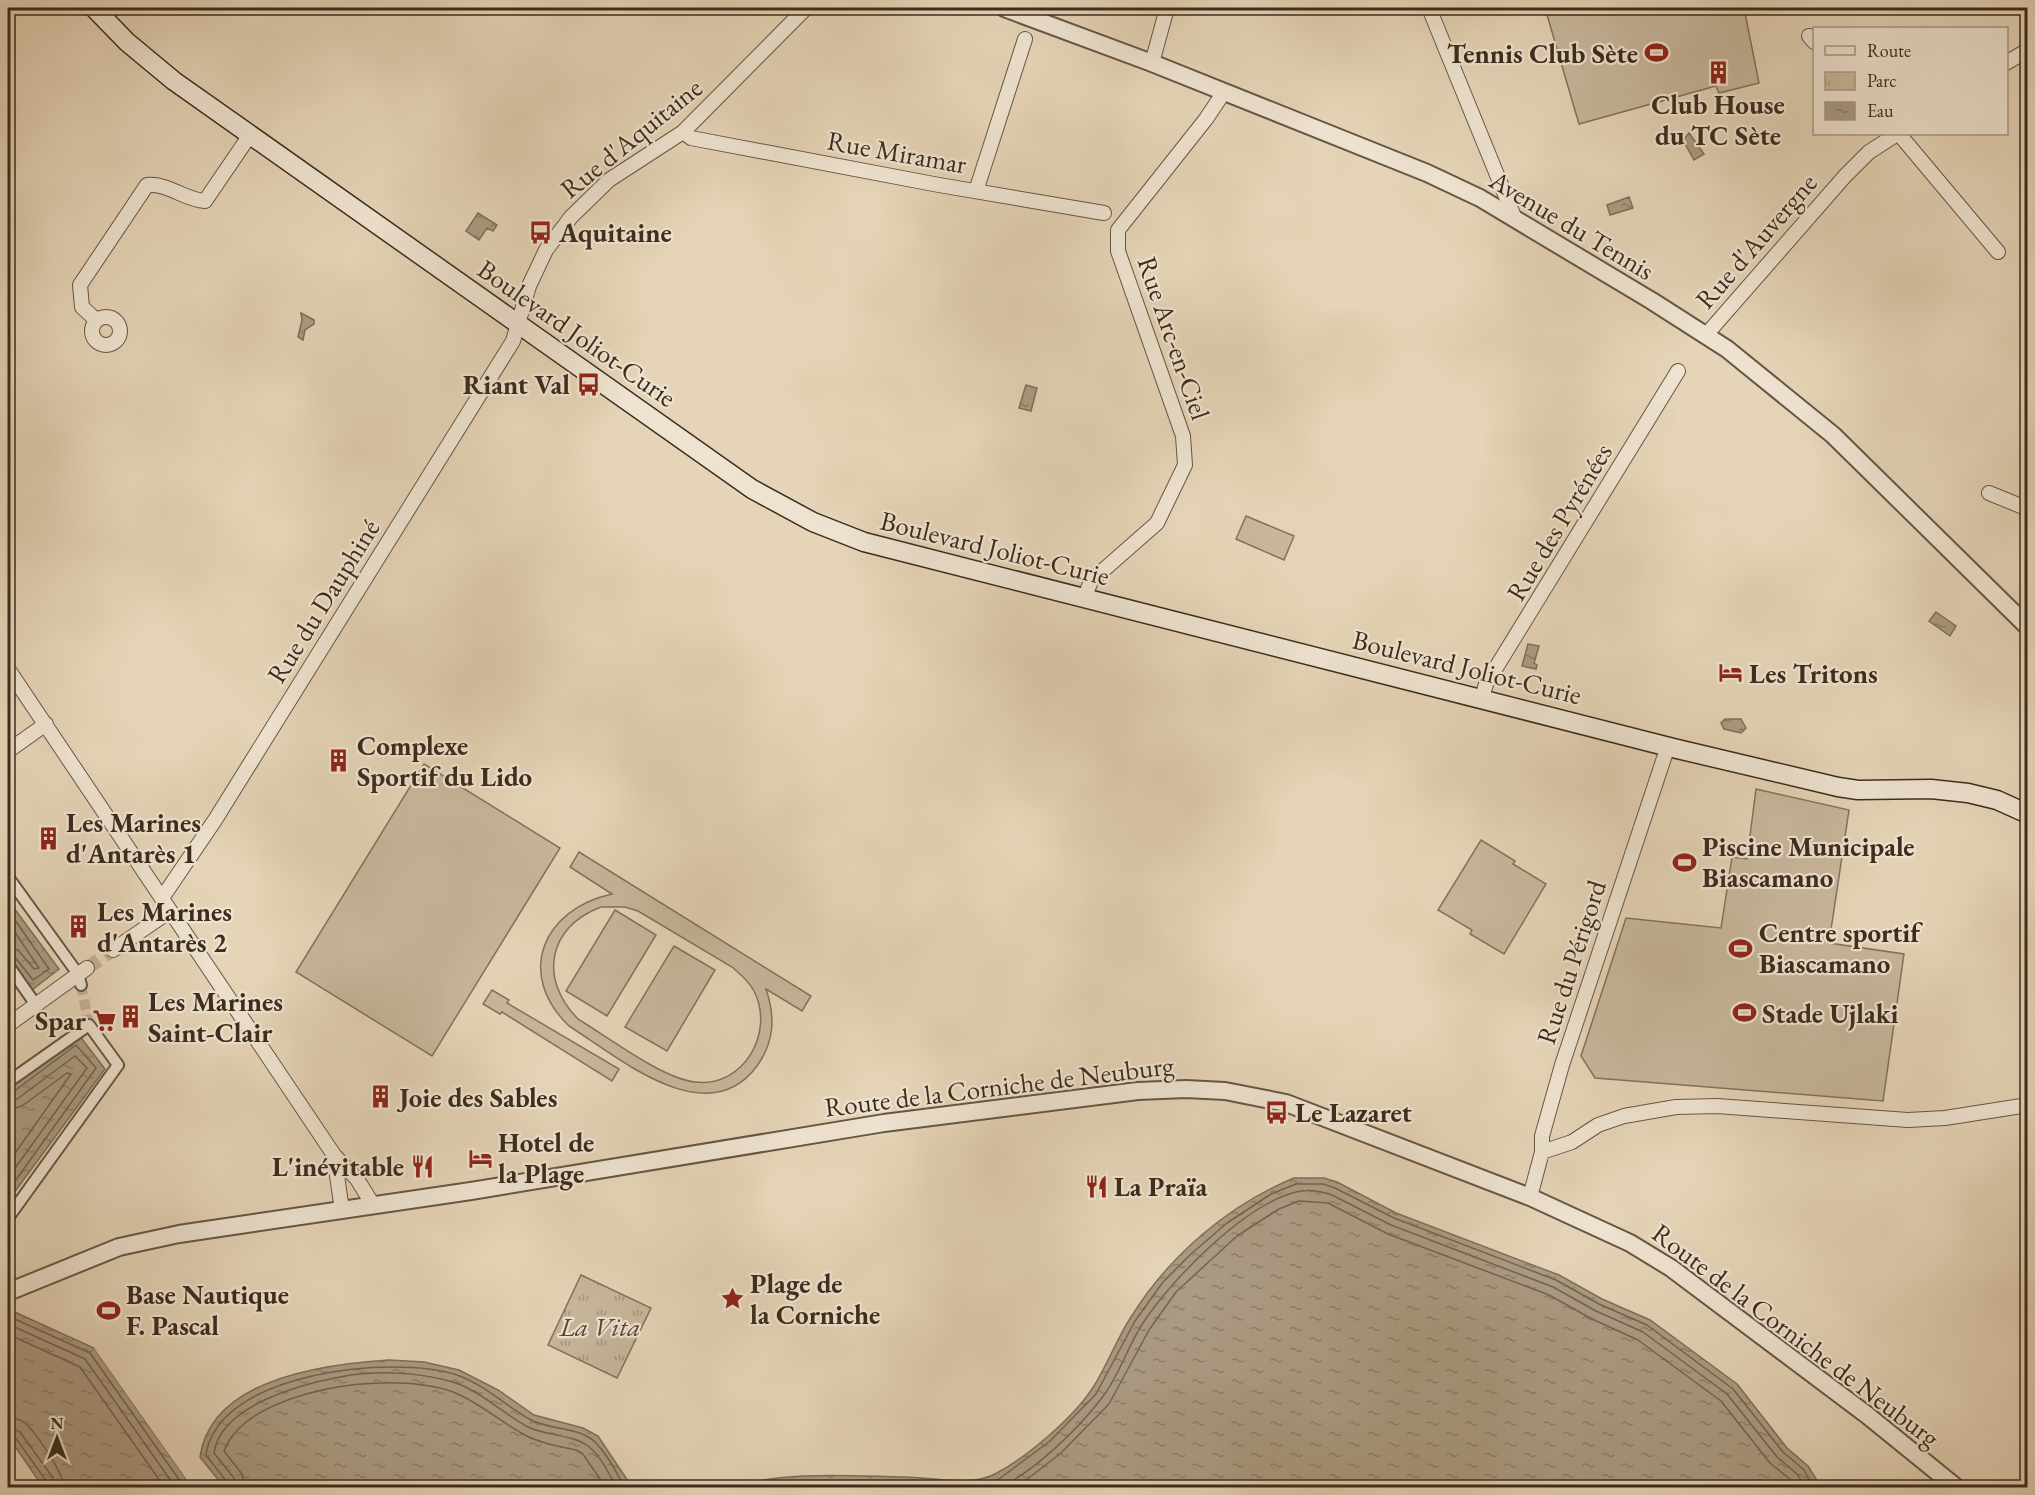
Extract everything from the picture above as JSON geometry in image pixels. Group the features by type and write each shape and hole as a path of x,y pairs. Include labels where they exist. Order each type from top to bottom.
{"main road":[{"name":"Boulevard Joliot-Curie","path":"94,8 150,62 250,135 752,489 813,522 864,542 1668,746 1858,790 1931,789 1968,793 1997,800 2028,814"}],"street":[{"name":"Rue d'Aquitaine","path":"519,325 529,286 546,250 571,217 609,180 683,132 806,8"},
{"name":"Avenue du Tennis","path":"1004,8 1152,63 1427,173 1480,198 1515,219 1706,335 1786,396 1833,435 2028,627"},
{"path":"1152,63 1167,8"},
{"path":"1429,8 1515,219"},
{"path":"976,191 1025,39"},
{"path":"2008,62 2028,50"},
{"name":"Rue Arc-en-Ciel","path":"1084,599 1091,580 1157,523 1185,465 1183,436 1119,251 1119,230 1206,119 1224,92"},
{"name":"Rue Miramar","path":"683,132 691,138 1104,213"},
{"path":"96,320 82,307 80,285 147,185 158,184 196,201 206,201 250,135"},
{"path":"1893,135 1998,252"},
{"name":"Rue d'Auvergne","path":"1706,335 1845,176 1869,152 1893,135"},
{"name":"Rue du Dauphiné","path":"162,898 221,810 513,341 519,325"},
{"name":"Rue des Pyrénées","path":"1482,698 1486,684 1678,371"},
{"path":"1989,493 2028,509"},
{"path":"8,669 334,1155 357,1179 373,1205"},
{"path":"8,751 46,724"},
{"name":"Rue du Périgord","path":"1530,1197 1542,1152 1542,1136 1562,1065 1668,746"},
{"path":"8,877 82,976 8,1025"},
{"path":"113,950 170,911"},
{"path":"8,965 36,1005"},
{"path":"8,1082 88,1024 118,1065 8,1218"},
{"name":"Route de la Corniche de Neuburg","path":"8,1292 119,1247 179,1234 884,1123 1071,1098 1186,1089 1225,1091 1286,1103 1530,1197 1630,1242 1671,1268 1867,1415 1957,1488"},
{"path":"1542,1152 1572,1142 1598,1125 1624,1116 1676,1107 1717,1106 1908,1120 1945,1118 2028,1105"},
{"path":"334,1155 342,1210"}],"green space":[{"name":"Tennis Club Sète","path":"1545,8 1744,8 1759,83 1719,93 1716,86 1579,124"},
{"path":"1246,516 1294,536 1284,560 1236,539"},
{"path":"424,764 560,848 432,1056 296,972"},
{"name":"Centre sportif Biascamano","path":"1756,789 1849,810 1829,943 1904,954 1883,1101 1595,1078 1581,1056 1626,918 1721,928 1732,857 1747,859"},
{"path":"1481,840 1515,861 1513,864 1546,884 1504,954 1470,934 1472,930 1438,910"},
{"path":"579,852 811,996 802,1011 766,989 772,1019 770,1038 757,1066 737,1085 713,1093 688,1091 663,1083 612,1055 569,1026 553,1006 543,986 541,965 544,946 554,929 569,914 588,902 612,894 570,867","holes":["601,907 625,907 638,911 732,967 752,987 760,1007 761,1023 757,1039 751,1054 741,1067 728,1076 712,1081 695,1082 667,1073 635,1056 578,1019 566,1004 558,988 554,972 555,956 560,941 569,927 583,916"]},
{"path":"615,910 656,935 607,1016 566,991"},
{"path":"674,946 715,970 667,1051 625,1027"},
{"path":"492,990 509,1000 507,1003 619,1069 612,1081 502,1012 500,1014 483,1004"},
{"name":"La Vita","path":"581,1275 651,1308 617,1378 548,1345"}],"water":[{"path":"1689,133 1704,154 1694,160 1683,140"},
{"path":"1629,197 1633,208 1610,215 1607,205"},
{"path":"478,213 497,225 493,231 487,228 479,240 466,231"},
{"path":"301,313 314,320 314,324 305,330 303,340 298,337 302,320"},
{"path":"1026,385 1037,388 1031,411 1019,408"},
{"path":"1936,612 1956,626 1950,636 1929,621"},
{"path":"1528,644 1539,646 1534,663 1537,665 1536,669 1522,666"},
{"path":"1725,719 1741,719 1746,728 1741,733 1724,729 1721,723"},
{"path":"8,900 59,969 32,990 8,957"},
{"path":"79,1035 105,1069 8,1201 8,1089"},
{"path":"1294,1178 1324,1178 1337,1182 1396,1213 1559,1275 1602,1299 1650,1320 1737,1384 1787,1448 1808,1466 1821,1487 732,1487 795,1477 915,1477 963,1481 997,1473 1049,1436 1074,1412 1092,1389 1131,1317 1163,1273 1182,1253 1223,1218 1270,1189"},
{"path":"8,1309 94,1348 192,1487 43,1487 8,1436"},
{"path":"389,1360 424,1362 459,1370 498,1390 534,1415 583,1428 598,1436 632,1487 224,1487 200,1457 209,1431 225,1410 248,1393 304,1372"}],"pier":[{"path":"94,1348 100,1351 195,1488 192,1487"}],"tunnel":[{"path":"87,968 113,950"},
{"path":"81,985 89,1025"}],"place":[{"name":"Tennis Club Sète","path":"1656,53"},
{"name":"Club House du TC Sète","path":"1718,72"},
{"name":"Aquitaine","path":"541,232"},
{"name":"Riant Val","path":"588,384"},
{"name":"Les Tritons","path":"1731,673"},
{"name":"Complexe Sportif du Lido","path":"339,761"},
{"name":"Les Marines d'Antarès 1","path":"48,838"},
{"name":"Piscine Municipale Biascamano","path":"1684,862"},
{"name":"Les Marines d'Antarès 2","path":"79,927"},
{"name":"Centre sportif Biascamano","path":"1741,948"},
{"name":"Stade Ujlaki","path":"1744,1013"},
{"name":"Les Marines Saint-Clair","path":"130,1017"},
{"name":"Spar","path":"104,1020"},
{"name":"Joie des Sables","path":"381,1097"},
{"name":"Le Lazaret","path":"1277,1112"},
{"name":"Hotel de la Plage","path":"480,1158"},
{"name":"L'inévitable","path":"422,1166"},
{"name":"La Praïa","path":"1096,1186"},
{"name":"Plage de la Corniche","path":"732,1299"},
{"name":"Base Nautique F. Pascal","path":"108,1310"}]}
